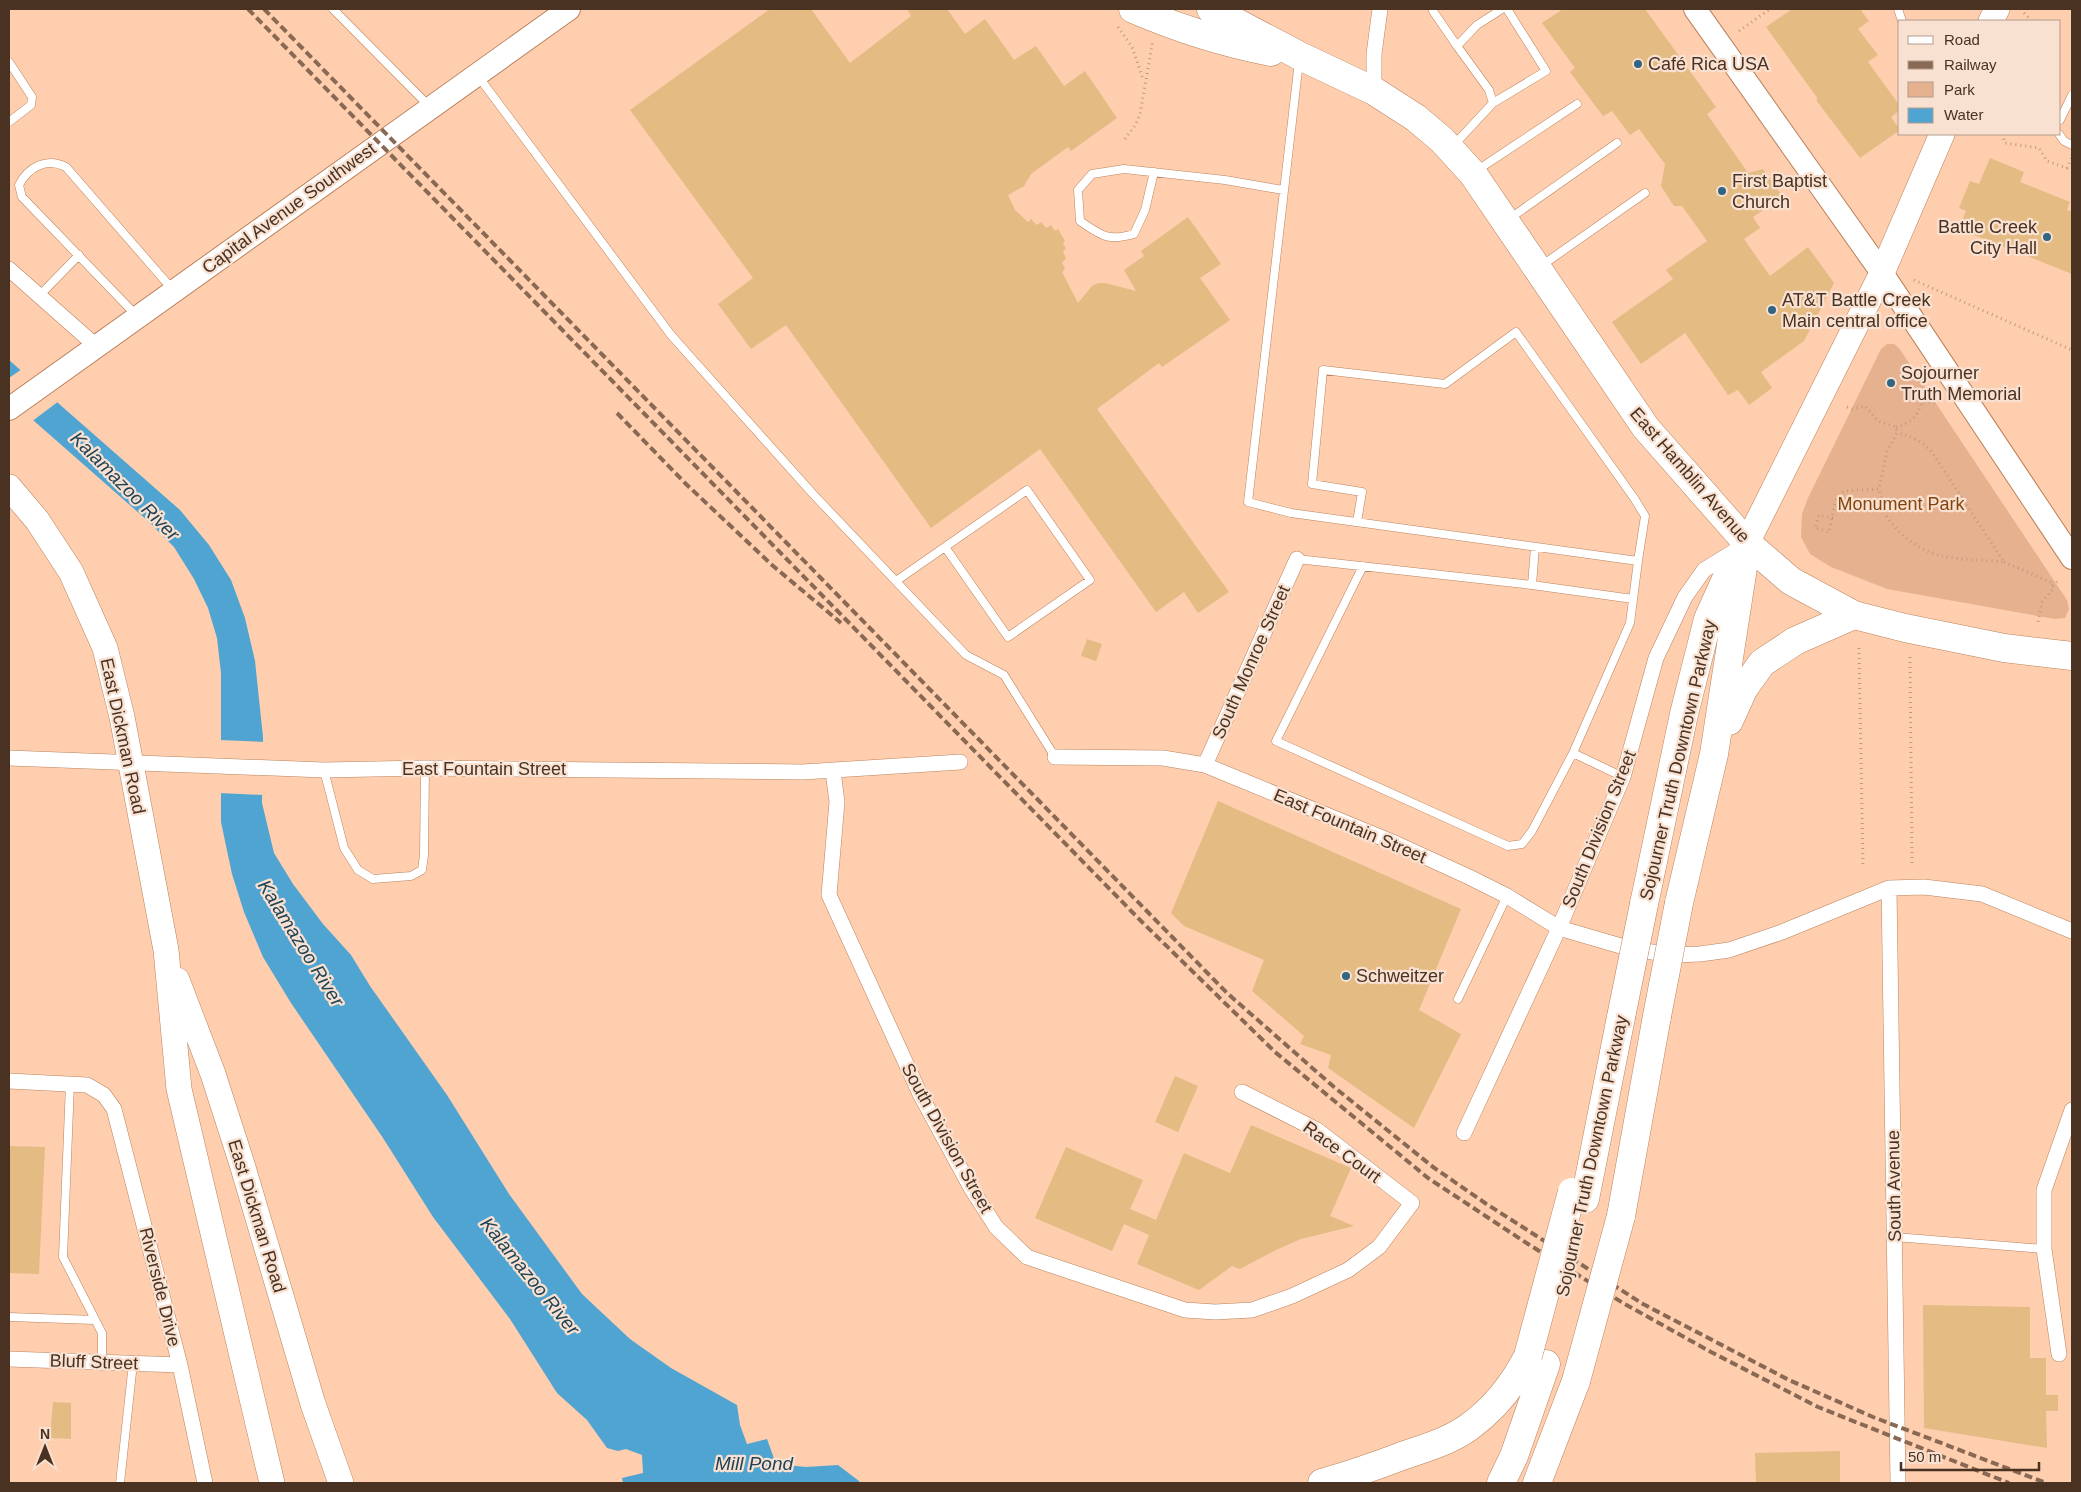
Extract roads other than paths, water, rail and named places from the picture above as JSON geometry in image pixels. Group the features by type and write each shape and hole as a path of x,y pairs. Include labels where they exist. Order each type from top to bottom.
{"highway":[{"path":"1211,9 1300,56"},
{"path":"1125,17 1161,21 1247,47 1300,56"},
{"name":"East Hamblin Avenue","path":"1300,56 1374,91 1416,118 1450,149 1473,174 1646,428 1747,542 1791,581 1854,615 1906,628 2004,648 2072,656"},
{"name":"Sojourner Truth Downtown Parkway","path":"1538,1483 1576,1381 1621,1216 1679,903 1714,754 1747,542"},
{"name":"Sojourner Truth Downtown Parkway","path":"1501,1483 1514,1456 1578,1195 1593,1159 1684,714 1708,619 1727,577 1747,542"},
{"path":"1714,754 1744,688 1762,663 1795,641 1854,615"},
{"path":"1322,1483 1437,1444 1468,1428 1486,1414 1520,1373 1537,1360"}],"main road":[{"path":"1747,542 1882,273 1942,135"},
{"name":"East Dickman Road","path":"9,487 37,520 71,572 105,648 122,717 166,950 178,1089 272,1483"},
{"name":"East Dickman Road","path":"166,950 213,1074 314,1404 342,1483"}],"street":[{"name":"Capital Avenue Southwest","path":"9,409 54,375 569,9"},
{"path":"1374,91 1374,54 1380,9"},
{"path":"1695,9 1882,273 2072,558"},
{"path":"9,269 96,346"},
{"name":"South Division Street","path":"1464,1133 1559,928 1623,777 1656,658 1685,597 1704,570 1747,542"},
{"name":"South Monroe Street","path":"1205,765 1297,559"},
{"name":"East Fountain Street","path":"1055,757 1163,758 1205,765 1397,844 1507,896 1559,928 1631,949 1673,954 1700,954 1729,950 1782,932 1889,888"},
{"name":"East Fountain Street","path":"9,758 324,770 425,768 804,772 960,762"},
{"name":"South Division Street","path":"833,771 837,802 829,895 920,1094 971,1188 996,1227 1026,1257 1185,1310 1215,1312 1252,1310 1292,1296 1348,1270 1379,1246 1412,1203"},
{"path":"1889,888 1924,887 1982,894 2072,931"},
{"name":"South Avenue","path":"1889,888 1898,1483"},
{"path":"9,1081 70,1084"},
{"name":"Riverside Drive","path":"70,1084 87,1085 104,1095 110,1102 117,1117 180,1365 205,1483"},
{"name":"Race Court","path":"1242,1092 1317,1130 1412,1203"},
{"path":"2059,1354 2044,1249 2044,1190 2072,1110"},
{"name":"Bluff Street","path":"9,1359 180,1365"}],"lane":[{"path":"333,9 431,107"},
{"path":"1433,9 1489,90 1493,103"},
{"path":"1458,46 1477,25 1502,9"},
{"path":"1450,149 1493,103 1546,71 1507,9"},
{"path":"1300,56 1248,502 1291,513 1638,561"},
{"path":"9,62 32,97 31,105 9,122"},
{"path":"477,74 671,335 813,494 966,655 1004,675 1055,757"},
{"path":"2061,118 2072,95"},
{"path":"1473,174 1577,104"},
{"path":"2059,135 2064,141 2072,145"},
{"path":"1505,222 1617,143"},
{"path":"138,317 22,197 19,185 23,176 45,162 56,162 66,167 174,291"},
{"path":"1154,172 1145,210 1134,234 1118,239 1100,235 1080,220 1078,190 1092,174 1124,168 1225,180 1283,190"},
{"path":"1537,269 1645,193"},
{"path":"39,296 79,256"},
{"path":"1357,522 1362,492 1312,484 1324,370 1446,384 1516,332 1645,516 1630,623 1573,754 1532,832 1522,844 1508,846 1276,741 1363,566"},
{"path":"896,581 1028,490 1090,580 1008,637 945,548"},
{"path":"1532,585 1535,547"},
{"path":"1297,559 1532,585 1633,600"},
{"path":"1573,754 1623,777"},
{"path":"324,770 344,848 358,870 372,879 411,876 422,870 424,855 425,768"},
{"path":"1458,999 1507,896"},
{"path":"70,1084 63,1257 102,1334 102,1362"},
{"path":"1895,1237 2044,1249"},
{"path":"9,1317 95,1320"},
{"path":"120,1483 133,1363"}],"water":[{"path":"9,360 180,510 209,545 231,580 245,618 255,661 263,737 262,803 274,853 293,884 323,924 351,955 370,986 447,1095 509,1194 582,1294 630,1339 671,1368 737,1405 740,1425 747,1444 767,1439 776,1464 806,1467 838,1465 860,1483 623,1483 622,1478 643,1473 642,1455 626,1449 618,1451 607,1448 587,1420 557,1393 510,1319 433,1217 383,1138 291,1003 263,957 244,912 232,874 221,822 221,673 217,638 208,608 194,579 174,547 148,521 9,399"}],"railway":[{"path":"248,9 1141,921 1275,1052 1428,1178 1528,1244 1623,1303 1711,1352 1818,1407 2009,1483"},
{"path":"264,9 1227,993 1334,1087 1433,1167 1485,1203 1643,1304 1789,1380 1873,1417 2046,1483"},
{"path":"617,413 686,484 772,565 841,623"}],"place":[{"name":"Café Rica USA","path":"1638,64"},
{"name":"First Baptist Church","path":"1722,191"},
{"name":"Battle Creek City Hall","path":"2047,237"},
{"name":"AT&T Battle Creek Main central office","path":"1772,310"},
{"name":"Sojourner Truth Memorial","path":"1891,383"},
{"name":"Schweitzer","path":"1346,976"}],"water label":[{"name":"Kalamazoo River","path":"125,486"},
{"name":"Kalamazoo River","path":"301,943"},
{"name":"Kalamazoo River","path":"530,1276"},
{"name":"Mill Pond","path":"754,1463"}],"park label":[{"name":"Monument Park","path":"1901,504"}]}
